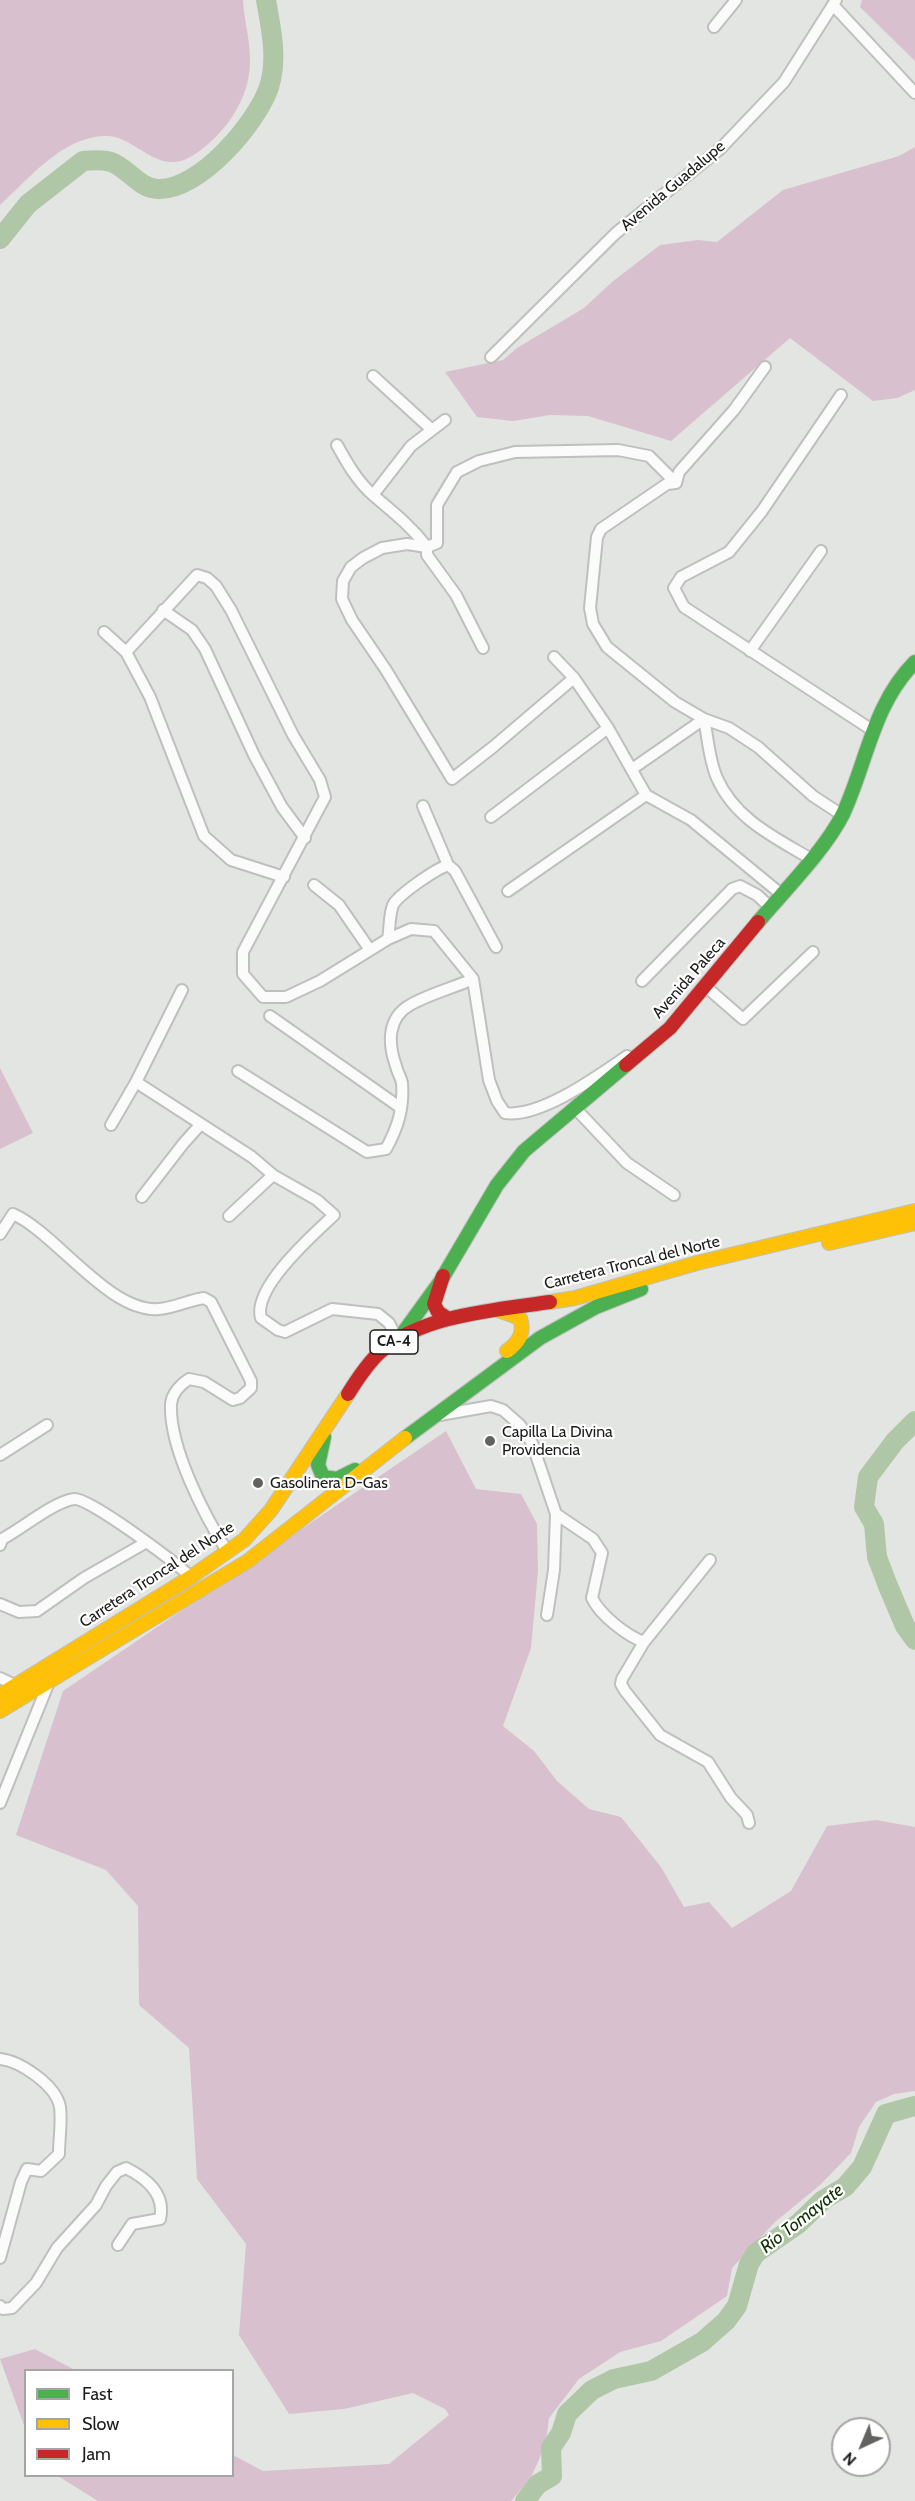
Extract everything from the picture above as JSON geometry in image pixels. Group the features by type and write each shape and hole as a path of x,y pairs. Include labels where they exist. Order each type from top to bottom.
{"main road":[{"name":"Avenida Paleca","path":"398,1340 443,1276 497,1185 524,1151 670,1028 811,859 842,815 882,707 898,681 915,662"},
{"name":"Carretera Troncal del Norte","path":"0,1695 191,1577 244,1540 265,1517 372,1359 398,1340 447,1318 575,1298 698,1263 915,1211"},
{"name":"Carretera Troncal del Norte","path":"0,1712 231,1572 317,1510 406,1437 540,1338 616,1299 689,1275 915,1223"},
{"path":"443,1276 434,1304 438,1312 447,1318"},
{"path":"406,1437 447,1398 518,1342 523,1330 520,1318 497,1310"},
{"path":"327,1424 318,1465 321,1474 327,1479 345,1476 385,1455"}],"street":[{"path":"714,27 736,0"},
{"path":"834,3 915,93"},
{"name":"Avenida Guadalupe","path":"491,357 616,234 721,148 784,82 834,3"},
{"path":"676,483 679,472 734,410 765,367"},
{"path":"373,376 431,429"},
{"path":"842,395 762,511 729,552 676,582 674,588 677,598 684,607 872,730"},
{"path":"373,495 411,446 445,420"},
{"path":"337,445 351,470 373,495 410,524 427,547 427,555 456,595 483,648"},
{"path":"574,678 455,779 448,776 437,752 352,620 342,599 343,580 351,567 382,548 407,544 427,547 437,543 437,505 458,472 479,461 515,452 618,450 649,456 676,483"},
{"path":"676,483 667,484 602,529 597,537 590,608 593,624 607,647 675,702 704,719 729,728 758,747 813,796 842,815"},
{"path":"750,651 821,551"},
{"path":"126,652 197,575 207,578 216,586 293,735 320,780 325,797 243,952 243,975 263,997 286,997 320,981 388,939 411,929 434,931 473,979 489,1080 497,1101 505,1113 517,1115 546,1105 620,1062 670,1028"},
{"path":"163,610 192,630 205,649 282,807 305,838"},
{"path":"104,632 126,652 150,697 204,836 231,860 284,877"},
{"path":"554,657 574,678 608,728 646,795 691,820 781,894"},
{"path":"632,769 704,719"},
{"path":"704,719 716,777 727,798 751,823 811,859"},
{"path":"491,817 608,728"},
{"path":"508,891 646,795"},
{"path":"423,806 448,865 455,871 496,947"},
{"path":"388,939 391,914 396,900 439,868 448,865"},
{"path":"314,885 339,905 370,951"},
{"path":"642,981 732,889 741,886 757,895 770,907"},
{"path":"705,986 742,1019 813,952"},
{"path":"238,1071 367,1152 386,1149 398,1126 401,1108 402,1081 395,1066 389,1034 398,1016 409,1005 473,979"},
{"path":"111,1125 136,1082 182,990"},
{"path":"270,1016 401,1108"},
{"path":"136,1082 252,1157 273,1174 316,1200 334,1215 288,1258 261,1304 261,1318 285,1332 332,1309 363,1311 378,1314 390,1323 398,1340"},
{"path":"575,1108 627,1163 674,1196"},
{"path":"142,1197 200,1125"},
{"path":"229,1216 273,1174"},
{"path":"0,1234 13,1214 31,1222 94,1278 142,1308 159,1310 192,1300 204,1299 211,1302 251,1381 251,1388 240,1398 232,1400 204,1382 189,1379 181,1384 171,1402 174,1429 192,1486 227,1551"},
{"path":"434,1416 491,1406 503,1410 520,1425 532,1443 556,1514 554,1570 547,1615"},
{"path":"0,1455 47,1425"},
{"path":"1,1541 73,1499 88,1503 191,1577"},
{"path":"556,1514 593,1539 602,1553 592,1598 595,1604 612,1620 644,1642"},
{"path":"0,1604 19,1612 37,1611 84,1578 145,1543"},
{"path":"710,1560 644,1642 621,1684 660,1735 708,1762 731,1798 747,1815 749,1823"},
{"path":"0,1678 15,1685"},
{"path":"0,1803 49,1681"},
{"path":"0,2059 18,2062 56,2096 60,2107 58,2154 41,2171 27,2169 21,2182 0,2258"},
{"path":"0,2306 12,2308 36,2283 57,2248 96,2205 117,2172 126,2168 138,2174 153,2188 163,2208 160,2218 132,2224 118,2245"}],"shaded area":[{"path":"0,0 243,0 250,59 243,95 232,117 216,137 186,159 176,162 162,161 121,139 104,136 88,138 47,161 0,205"},
{"path":"862,0 915,0 915,61 860,7"},
{"path":"915,147 915,390 897,398 873,401 790,338 671,441 588,416 550,415 513,421 477,417 445,372 503,360 517,348 584,308 612,282 660,245 698,240 717,242 783,190 899,156"},
{"path":"0,1068 33,1133 0,1149"},
{"path":"446,1431 476,1489 521,1494 537,1524 538,1571 531,1648 503,1726 534,1751 557,1781 589,1809 621,1817 661,1867 684,1907 709,1902 732,1928 791,1891 827,1826 876,1820 915,1827 915,2091 894,2094 876,2102 859,2127 851,2153 820,2185 775,2222 732,2268 727,2296 661,2341 620,2352 579,2379 549,2418 546,2441 538,2462 530,2479 511,2501 98,2501 60,2477 234,2477 234,2456 263,2471 389,2464 449,2415 445,2409 413,2393 344,2409 289,2414 239,2335 246,2244 197,2179 189,2048 139,2005 138,1906 106,1870 16,1835 63,1691"},
{"path":"35,2349 73,2369 24,2369 24,2425 0,2359"}],"waterway":[{"path":"0,239 28,204 83,161 111,162 139,182 158,189 174,187 208,167 239,136 262,102 269,87 273,55 272,32 266,0"},
{"name":"Río Tomayate","path":"915,1421 895,1441 868,1477 864,1507 874,1524 877,1557 888,1586 905,1626 915,1640"},
{"name":"Río Tomayate","path":"525,2501 538,2484 552,2476 551,2448 561,2433 567,2414 592,2390 614,2379 651,2371 702,2342 726,2321 737,2306 749,2264 756,2253 798,2224 823,2200 845,2187 862,2167 886,2114 915,2106"}],"traffic: fast":[{"path":"758,922 815,856 835,828 843,814 872,734 889,696 915,662"},
{"path":"398,1340 440,1282 497,1185 524,1151 626,1065"},
{"path":"405,1438 540,1338 596,1307 641,1289"},
{"path":"324,1437 318,1465 323,1477 337,1479 355,1470"}],"traffic: slow":[{"path":"550,1302 575,1298 697,1263 915,1211"},
{"path":"829,1243 915,1223"},
{"path":"498,1310 520,1318 522,1328 520,1337 507,1351"},
{"path":"0,1695 191,1577 244,1540 271,1510 348,1394"},
{"path":"0,1711 248,1561 405,1438"}],"traffic: jam":[{"path":"626,1065 670,1028 758,922"},
{"path":"443,1276 434,1304 438,1312 447,1318"},
{"path":"348,1394 379,1353 396,1340 415,1330 460,1316 550,1302"}],"place":[{"name":"Capilla La Divina Providencia","path":"490,1441"},
{"name":"Gasolinera D-Gas","path":"258,1483"}]}
